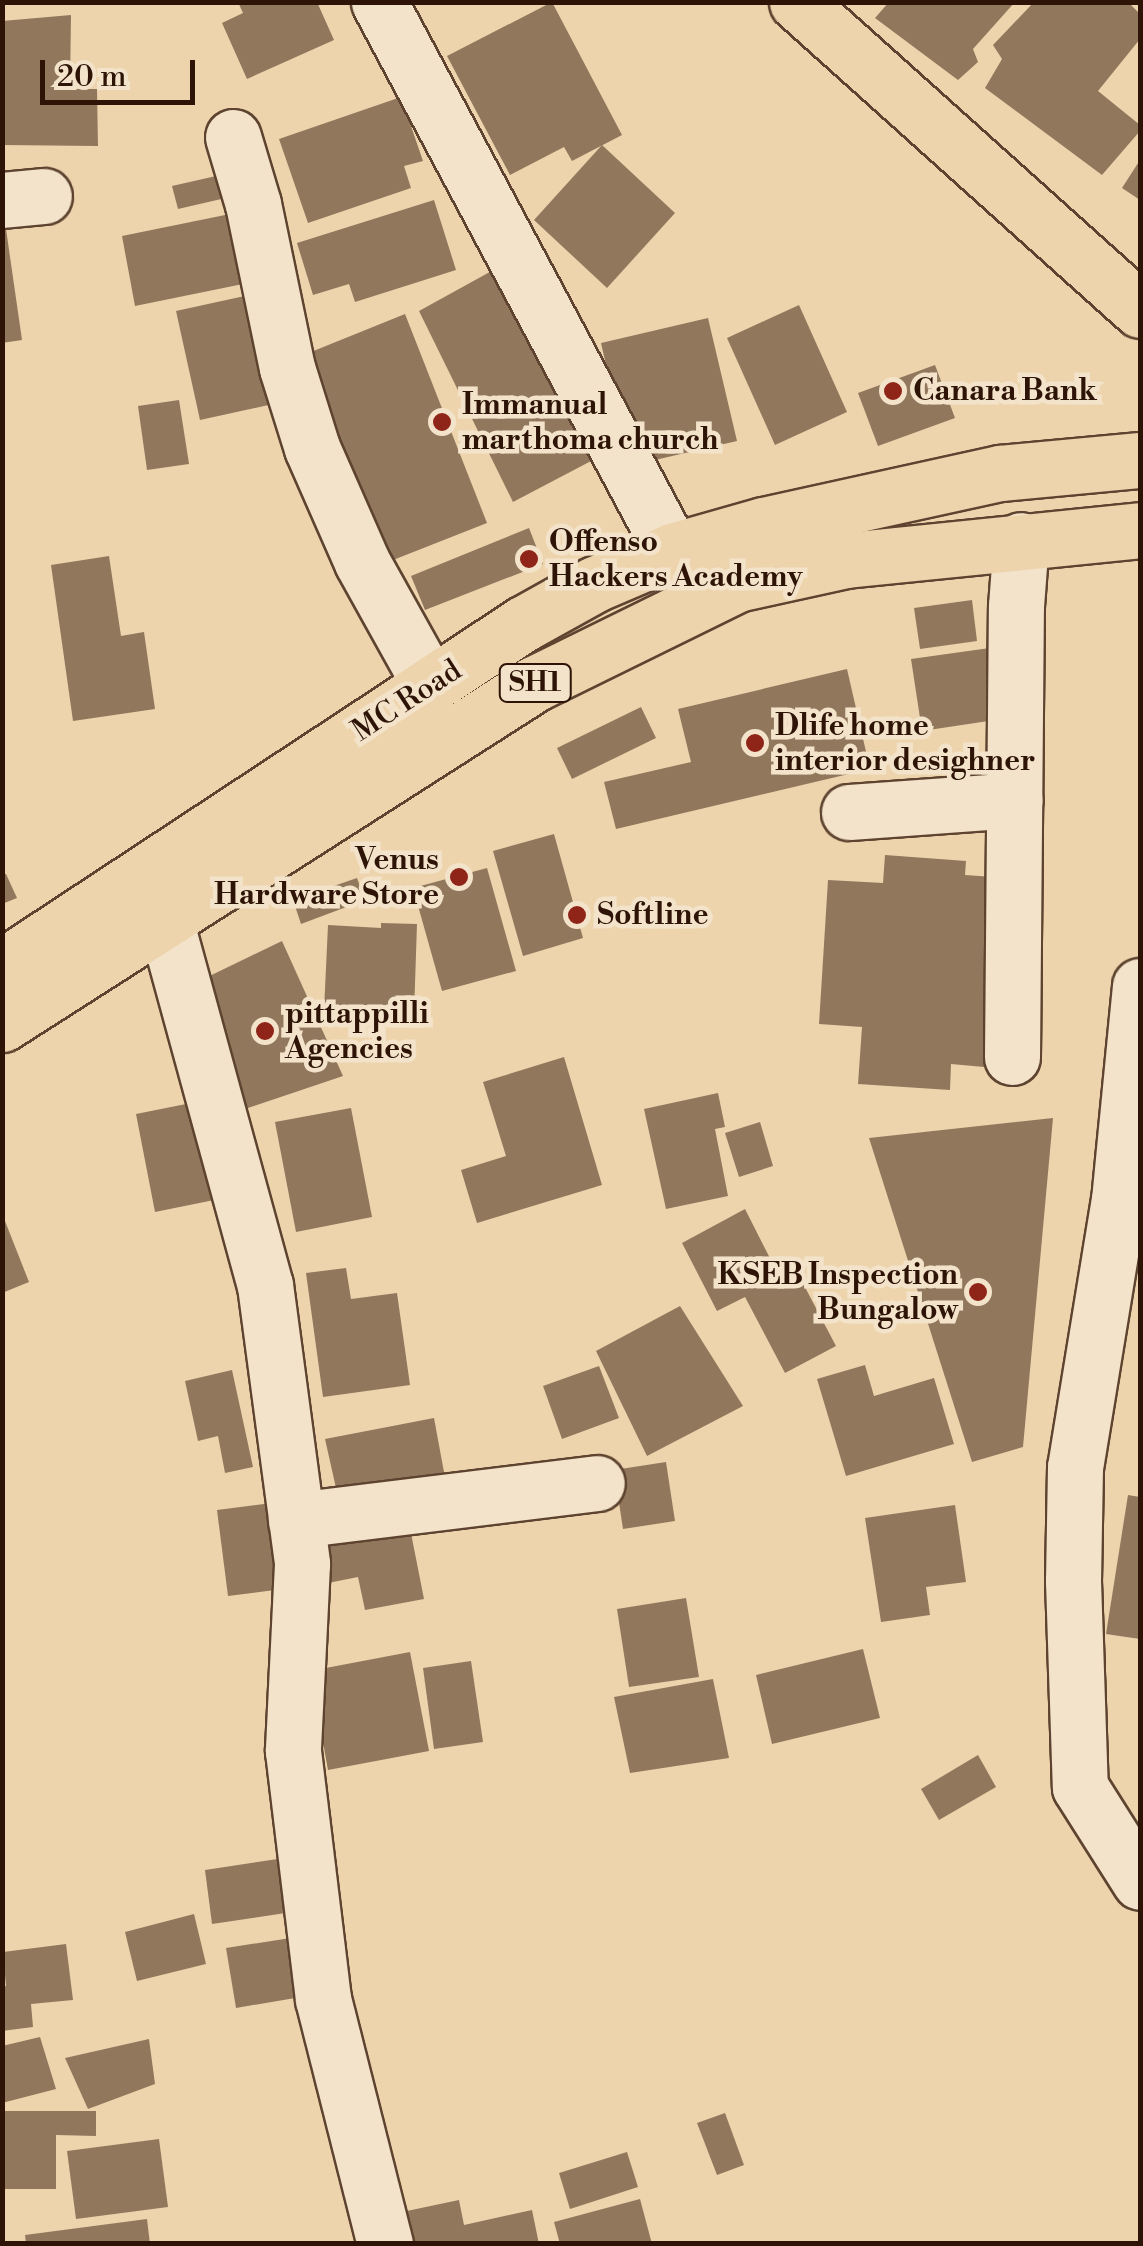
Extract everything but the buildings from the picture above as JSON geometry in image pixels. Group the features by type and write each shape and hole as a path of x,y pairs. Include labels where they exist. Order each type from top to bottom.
{"main road":[{"path":"797,2 1140,310"},
{"name":"MC Road","path":"2,967 537,616 595,584 672,551 763,525 1000,473 1140,460"},
{"name":"MC Road","path":"2,1024 534,684 737,584 846,560 1140,530"}],"street":[{"path":"379,2 672,551"},
{"path":"232,137 265,256 287,368 312,448 362,562 431,686"},
{"path":"1012,1057 1021,540"},
{"path":"849,812 1015,800"},
{"path":"165,920 265,1284 302,1564 293,1751 323,1999 384,2244"},
{"path":"1140,986 1119,1199 1075,1467 1074,1581 1080,1787 1140,1882"},
{"path":"296,1520 596,1483"}],"place":[{"name":"Canara Bank","path":"893,391"},
{"name":"Immanual marthoma church","path":"442,422"},
{"name":"Offenso Hackers Academy","path":"529,559"},
{"name":"Dlife home interior desighner","path":"755,743"},
{"name":"Venus Hardware Store","path":"459,877"},
{"name":"Softline","path":"577,915"},
{"name":"pittappilli Agencies","path":"265,1031"},
{"name":"KSEB Inspection Bungalow","path":"978,1292"}]}
